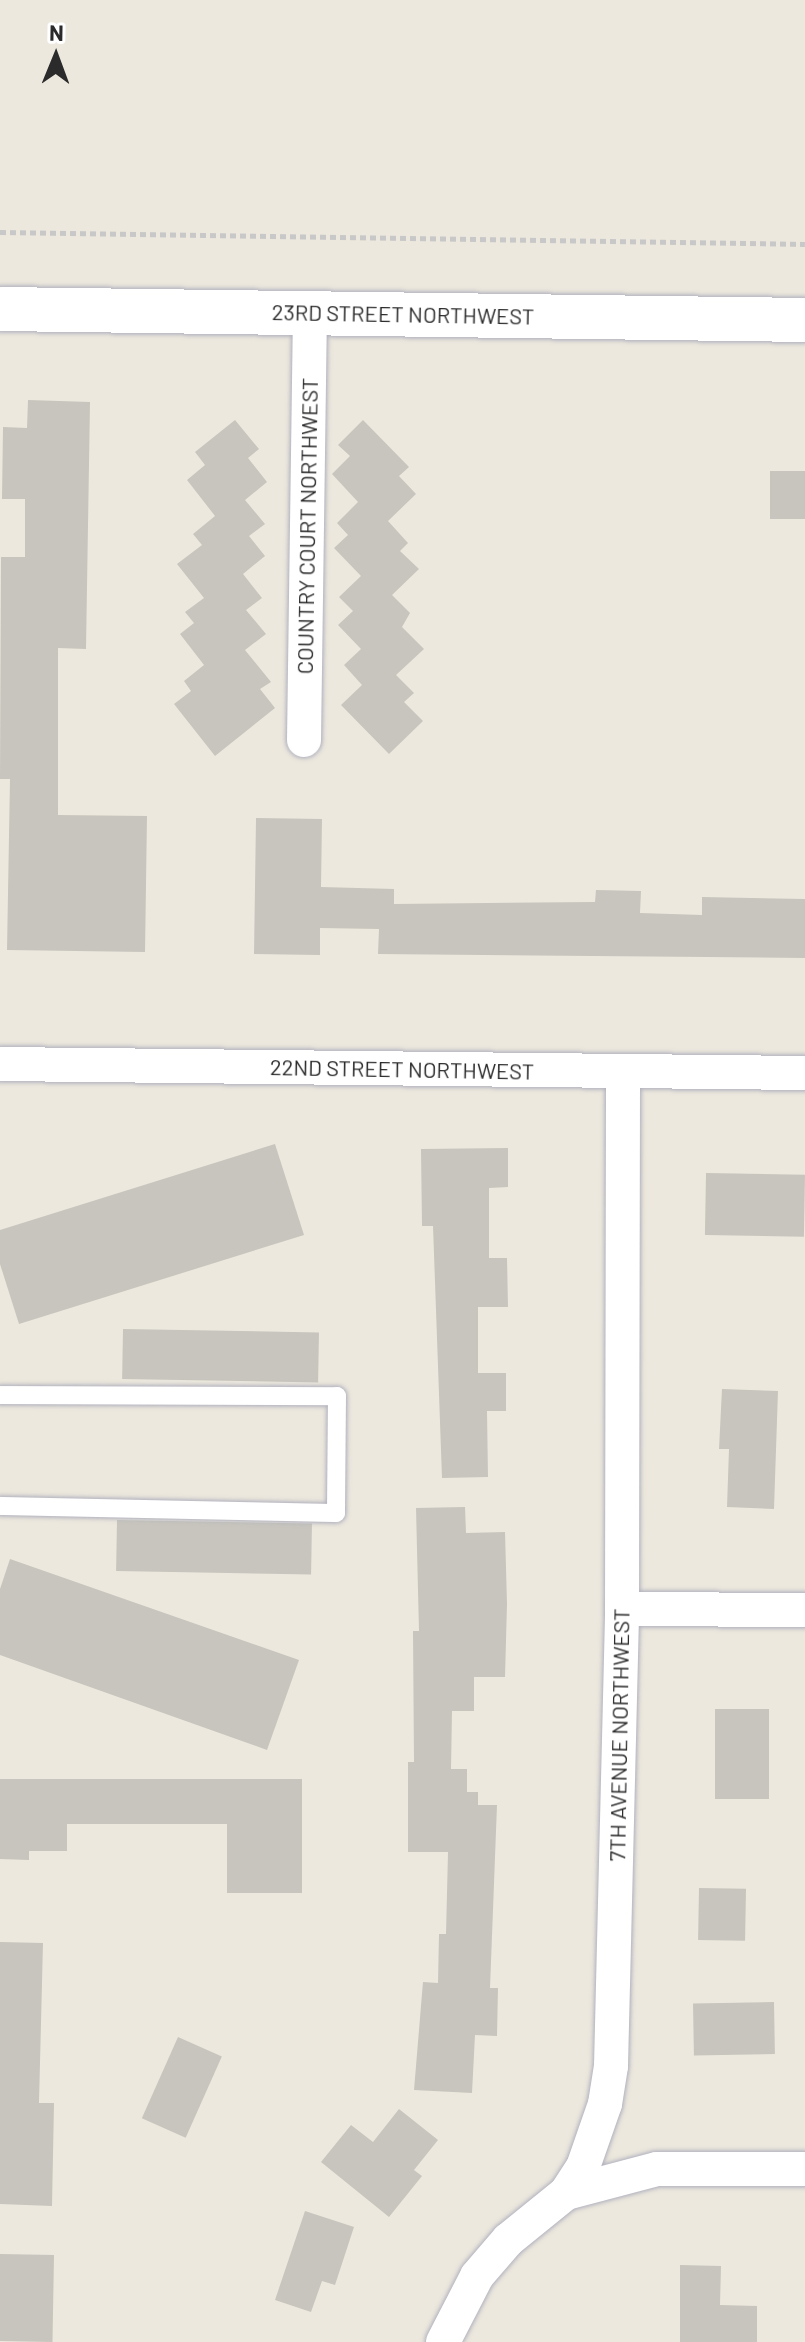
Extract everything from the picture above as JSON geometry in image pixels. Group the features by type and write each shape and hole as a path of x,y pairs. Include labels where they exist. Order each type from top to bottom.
{"street":[{"name":"23RD STREET NORTHWEST","path":"0,309 805,320"},
{"name":"COUNTRY COURT NORTHWEST","path":"304,740 310,313"},
{"name":"22ND STREET NORTHWEST","path":"0,1064 805,1073"},
{"name":"7TH AVENUE NORTHWEST","path":"443,2342 477,2276 508,2240 566,2193 594,2140 611,2066 622,1609 623,1072"},
{"path":"622,1609 805,1610"},
{"path":"566,2193 610,2177 657,2169 805,2169"}],"lane":[{"path":"0,1395 337,1396 336,1513 0,1506"}],"path":[{"path":"0,232 805,244"}],"building":[{"path":"28,400 90,402 86,649 58,648 58,815 147,816 145,952 7,950 10,779 0,779 1,557 25,557 25,499 2,499 3,427 27,428"},
{"path":"235,420 259,449 248,458 267,482 245,500 265,524 249,536 265,556 243,574 262,598 246,610 266,634 245,650 271,682 260,689 275,708 215,756 174,704 191,691 184,681 204,665 180,634 194,623 185,612 204,598 177,564 202,545 193,534 215,516 187,480 205,465 195,452"},
{"path":"363,420 409,467 399,476 416,494 388,521 408,543 400,551 419,569 392,595 410,613 402,627 424,649 396,675 414,693 404,702 423,721 389,754 341,705 362,685 344,665 361,649 338,625 353,611 339,597 361,576 334,548 348,535 337,523 358,502 332,474 350,456 338,445"},
{"path":"770,471 805,471 805,519 770,519"},
{"path":"256,818 322,819 321,887 394,889 394,904 595,902 596,890 641,891 640,913 702,915 702,897 805,899 805,958 378,954 379,929 320,928 320,955 254,954"},
{"path":"275,1144 304,1235 19,1324 0,1264 0,1230"},
{"path":"508,1148 508,1187 489,1188 489,1258 507,1258 508,1307 478,1307 478,1373 506,1373 506,1411 487,1411 488,1477 442,1478 433,1226 422,1226 421,1149"},
{"path":"706,1173 805,1175 804,1237 705,1235"},
{"path":"123,1329 319,1332 318,1382 122,1379"},
{"path":"722,1389 778,1391 774,1509 727,1507 729,1449 719,1449"},
{"path":"465,1507 466,1533 505,1532 507,1604 505,1677 474,1677 474,1711 452,1711 451,1769 467,1769 467,1792 478,1792 478,1805 497,1805 490,1988 498,1988 497,2036 475,2035 472,2093 414,2090 423,1982 438,1983 439,1934 446,1934 448,1852 408,1852 408,1762 414,1762 413,1631 419,1631 416,1508"},
{"path":"117,1520 312,1523 311,1574 116,1571"},
{"path":"10,1559 299,1660 267,1750 0,1655 0,1589"},
{"path":"715,1709 769,1709 769,1799 715,1799"},
{"path":"0,1779 302,1779 302,1893 227,1893 227,1824 67,1824 67,1851 29,1851 29,1860 0,1859"},
{"path":"699,1888 746,1889 745,1941 698,1940"},
{"path":"0,1942 43,1943 39,2103 54,2103 52,2206 0,2204"},
{"path":"774,2002 775,2054 694,2055 693,2003"},
{"path":"178,2037 222,2057 186,2138 142,2118"},
{"path":"399,2109 438,2140 414,2170 422,2176 389,2217 321,2162 351,2125 373,2142"},
{"path":"305,2211 354,2227 335,2285 322,2281 311,2312 275,2300"},
{"path":"0,2254 54,2255 52,2342 0,2341"},
{"path":"680,2265 721,2266 720,2305 757,2306 757,2342 680,2342"}]}
